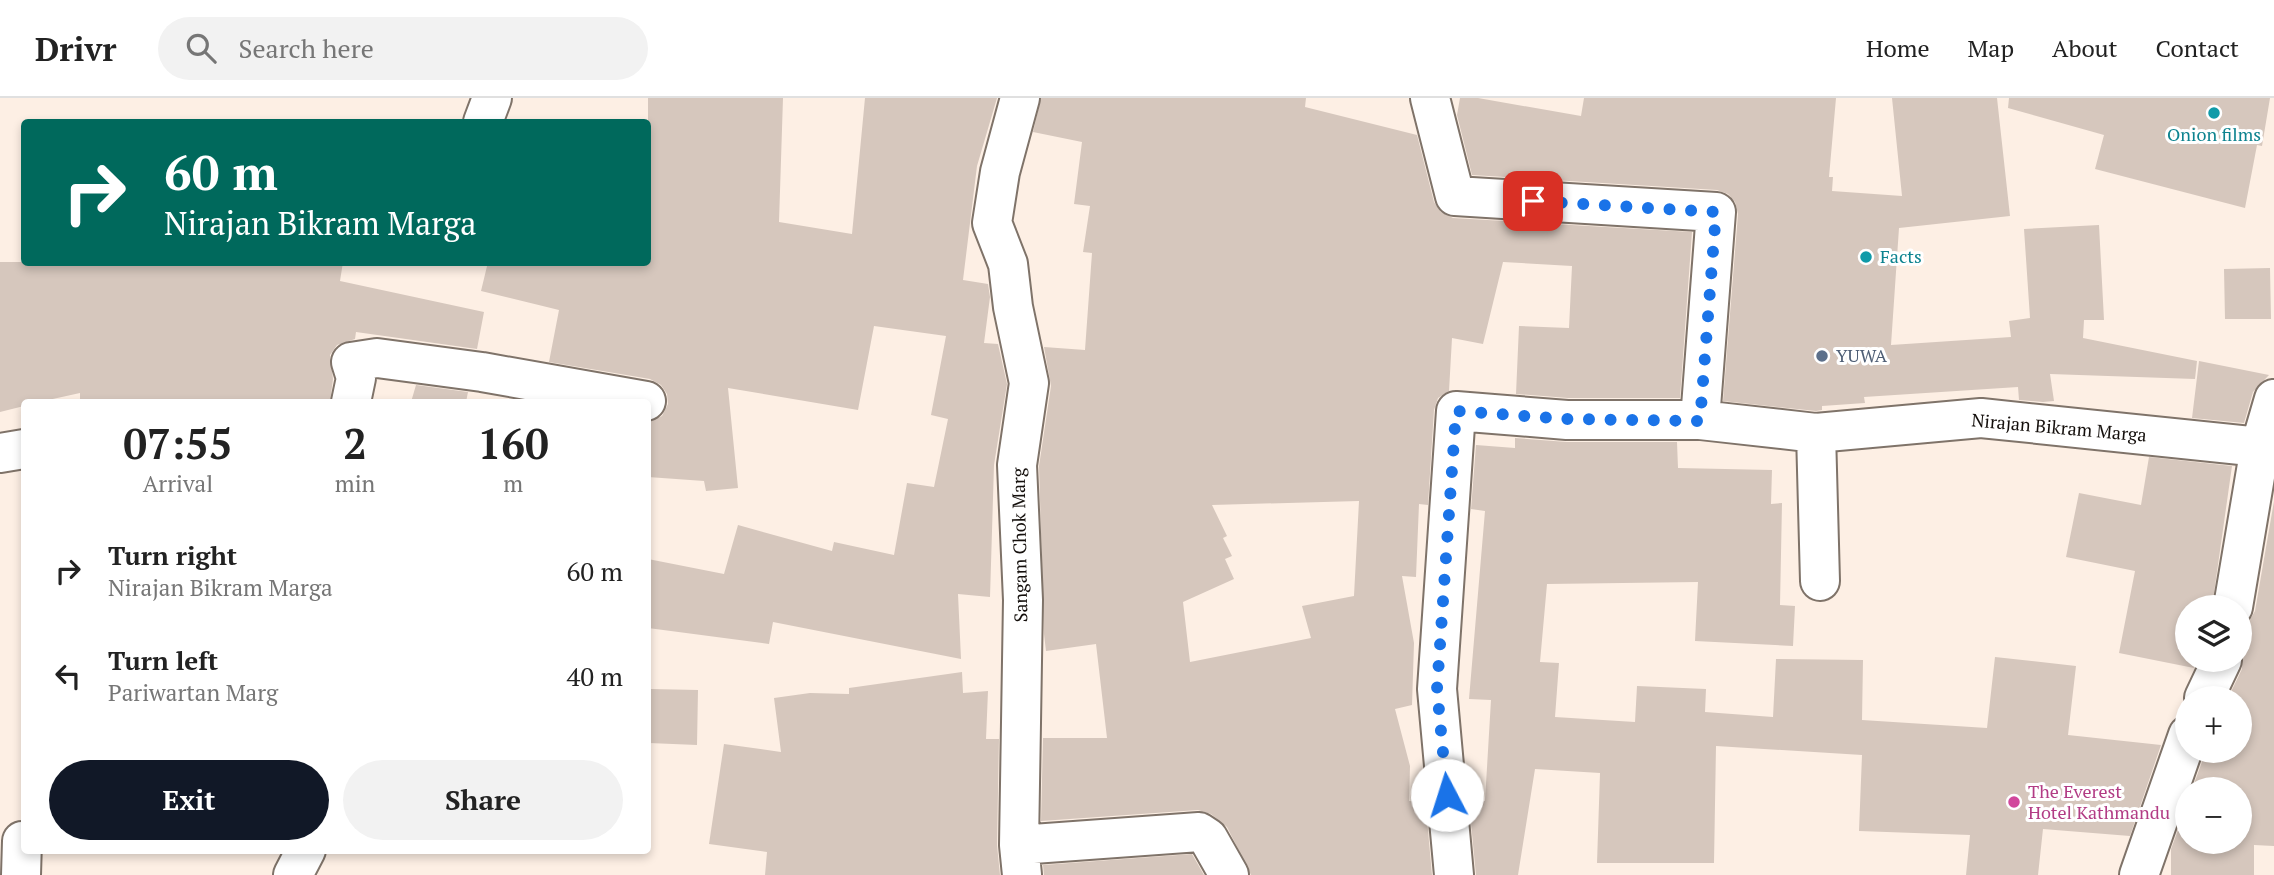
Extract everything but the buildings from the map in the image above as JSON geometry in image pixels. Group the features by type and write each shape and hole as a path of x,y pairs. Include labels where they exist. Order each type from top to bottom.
{"street":[{"path":"484,119 492,98"},
{"name":"Sangam Chok Marg","path":"1020,98 1000,173 992,223 1008,264 1013,307 1029,383 1017,465 1023,600 1020,860"},
{"path":"1430,98 1455,196 1716,212 1700,421"},
{"path":"352,399 356,378 351,362 377,358 482,372 635,399"},
{"path":"2235,595 2260,447 2274,399"},
{"name":"Nirajan Bikram Marga","path":"1454,875 1437,689 1456,411 1567,419 1700,421 1816,433 1981,418 2260,447"},
{"path":"1816,433 1820,581"},
{"path":"0,453 21,450"},
{"path":"2139,875 2178,763"},
{"path":"1020,860 1199,832 1208,838 1229,875"},
{"path":"293,875 304,854"}],"place":[{"name":"Onion films","path":"2214,113"},
{"name":"Facts","path":"1866,257"},
{"name":"YUWA","path":"1822,356"},
{"name":"The Everest Hotel Kathmandu","path":"2014,802"}],"route":[{"path":"1447,795 1437,689 1456,411 1567,419 1700,421 1716,212 1533,201"}]}
